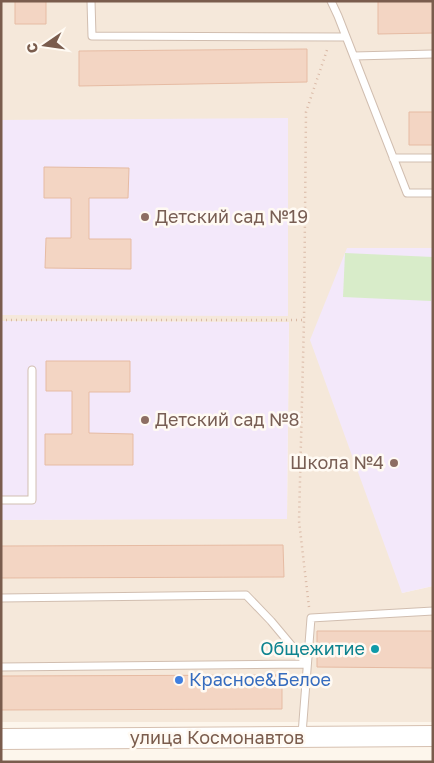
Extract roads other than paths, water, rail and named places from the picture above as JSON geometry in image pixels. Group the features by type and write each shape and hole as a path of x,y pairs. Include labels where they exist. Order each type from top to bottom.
{"street":[{"name":"улица Космонавтов","path":"1,739 433,736"}],"lane":[{"path":"91,1 92,36 346,37"},
{"path":"331,1 407,193 433,193"},
{"path":"354,56 433,54"},
{"path":"393,158 433,158"},
{"path":"1,500 32,500 32,370"},
{"path":"1,598 246,595 307,664"},
{"path":"302,737 311,618 433,611"},
{"path":"1,667 307,664"}],"place":[{"name":"Детский сад №19","path":"145,217"},
{"name":"Детский сад №8","path":"145,420"},
{"name":"Школа №4","path":"394,463"},
{"name":"Общежитие","path":"375,649"},
{"name":"Красное&Белое","path":"179,680"}]}
